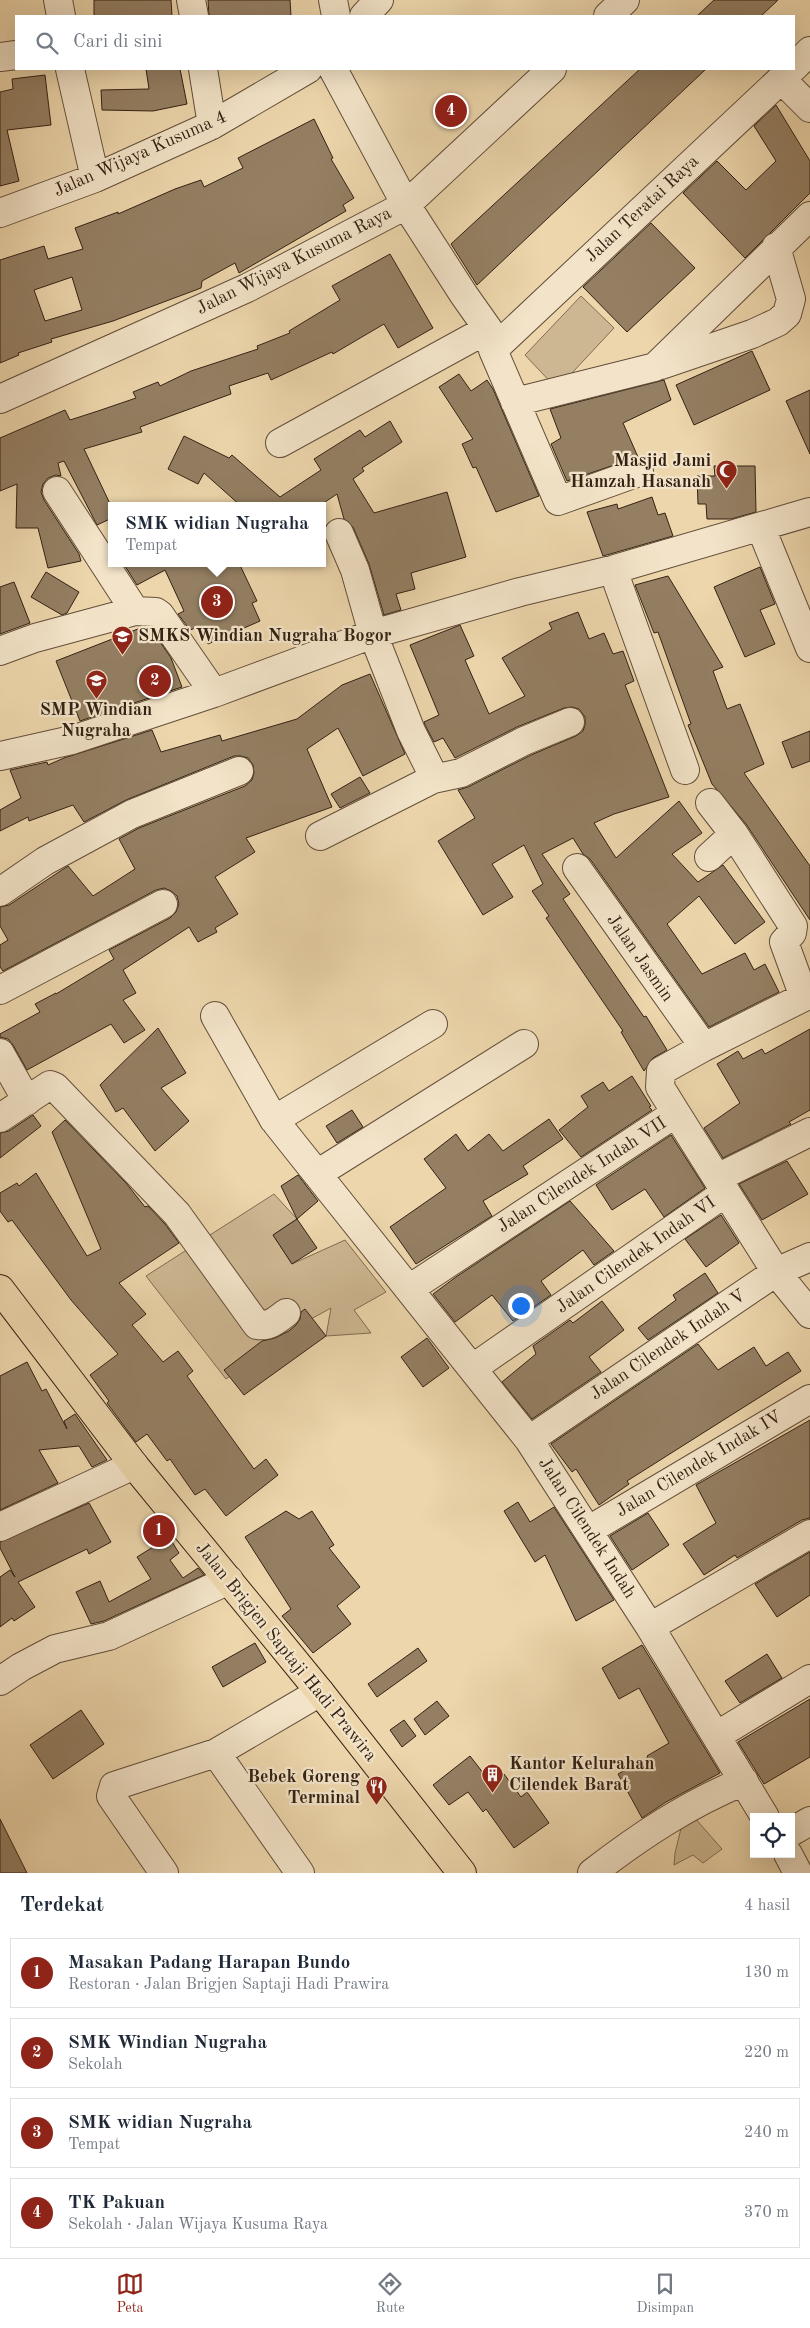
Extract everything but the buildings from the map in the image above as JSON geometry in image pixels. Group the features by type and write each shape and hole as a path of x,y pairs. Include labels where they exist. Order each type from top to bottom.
{"main road":[{"name":"Jalan Brigjen Saptaji Hadi Prawira","path":"0,1289 134,1465 320,1692 462,1873"}],"street":[{"path":"58,0 60,15"},
{"path":"191,0 194,15"},
{"path":"333,0 336,15"},
{"path":"365,15 380,0"},
{"path":"609,15 625,0"},
{"name":"Jalan Teratai Raya","path":"795,66 810,51"},
{"path":"0,57 15,55"},
{"path":"70,70 95,178"},
{"path":"203,70 212,125"},
{"name":"Jalan Wijaya Kusuma 4","path":"8,208 95,178 212,125 306,70"},
{"path":"334,70 406,205 464,295 490,340 514,402 558,500 639,472"},
{"name":"Jalan Wijaya Kusuma Raya","path":"0,399 247,288 406,205 551,70"},
{"path":"789,72 810,108"},
{"name":"Jalan Teratai Raya","path":"280,443 490,340 789,72"},
{"path":"655,367 776,247 810,216"},
{"path":"514,402 655,367 752,334 778,322 787,314 791,299 776,247"},
{"path":"57,490 136,610"},
{"path":"0,756 72,740 214,694 373,634 520,592 615,569 761,528 810,512"},
{"path":"761,528 810,648"},
{"path":"339,533 355,570 373,634 411,731 428,764 433,779"},
{"path":"615,569 618,584 685,770"},
{"path":"0,651 35,638 136,610 156,612 160,615 214,694"},
{"path":"320,836 433,779 461,773 524,741 570,722"},
{"path":"0,892 45,861 132,814 239,771"},
{"path":"710,803 734,834 793,926 792,933 784,942 807,996"},
{"path":"708,857 734,834"},
{"name":"Jalan Jasmin","path":"577,868 704,1047"},
{"path":"0,990 163,904"},
{"name":"Jalan Cilendek Indah VII","path":"409,1289 676,1113 660,1087 662,1072 704,1047 807,996"},
{"name":"Jalan Cilendek Indah","path":"214,1016 274,1120 529,1440 650,1627 763,1813"},
{"path":"274,1120 433,1024"},
{"path":"317,1174 524,1044"},
{"path":"0,1053 27,1101"},
{"path":"0,1118 50,1086 55,1086 177,1214 257,1325 263,1326 272,1323 286,1312"},
{"path":"676,1113 776,1272 810,1314"},
{"name":"Jalan Cilendek Indah VI","path":"472,1368 721,1185 810,1132"},
{"name":"Jalan Cilendek Indah V","path":"529,1440 776,1272 810,1257"},
{"name":"Jalan Cilendek Indak IV","path":"588,1530 810,1399"},
{"path":"0,1527 134,1465"},
{"path":"650,1627 810,1534"},
{"path":"0,1681 20,1667 55,1649 108,1636 229,1580"},
{"path":"716,1736 810,1679"},
{"path":"164,1873 111,1796 114,1786 216,1753 320,1692"},
{"path":"216,1753 300,1873"},
{"path":"592,1873 633,1842 686,1808 710,1795 744,1781"},
{"path":"795,1830 810,1821"},
{"path":"790,1858 798,1873"}],"shaded area":[{"path":"581,296 614,328 557,389 525,355"},
{"path":"274,1194 297,1219 273,1235 292,1264 345,1240 386,1292 354,1310 371,1333 326,1336 331,1308 311,1319 226,1379 146,1276"},
{"path":"686,1808 722,1849 703,1863 693,1855 674,1865 675,1853"}],"place":[{"name":"TK Pakuan","path":"451,111"},
{"name":"Masjid Jami Hamzah Hasanah","path":"727,490"},
{"name":"SMK widian Nugraha","path":"217,602"},
{"name":"SMKS Windian Nugraha Bogor","path":"122,655"},
{"name":"SMK Windian Nugraha","path":"155,681"},
{"name":"SMP Windian Nugraha","path":"96,699"},
{"name":"Masakan Padang Harapan Bundo","path":"159,1531"},
{"name":"Kantor Kelurahan Cilendek Barat","path":"493,1793"},
{"name":"Bebek Goreng Terminal","path":"376,1806"}]}
